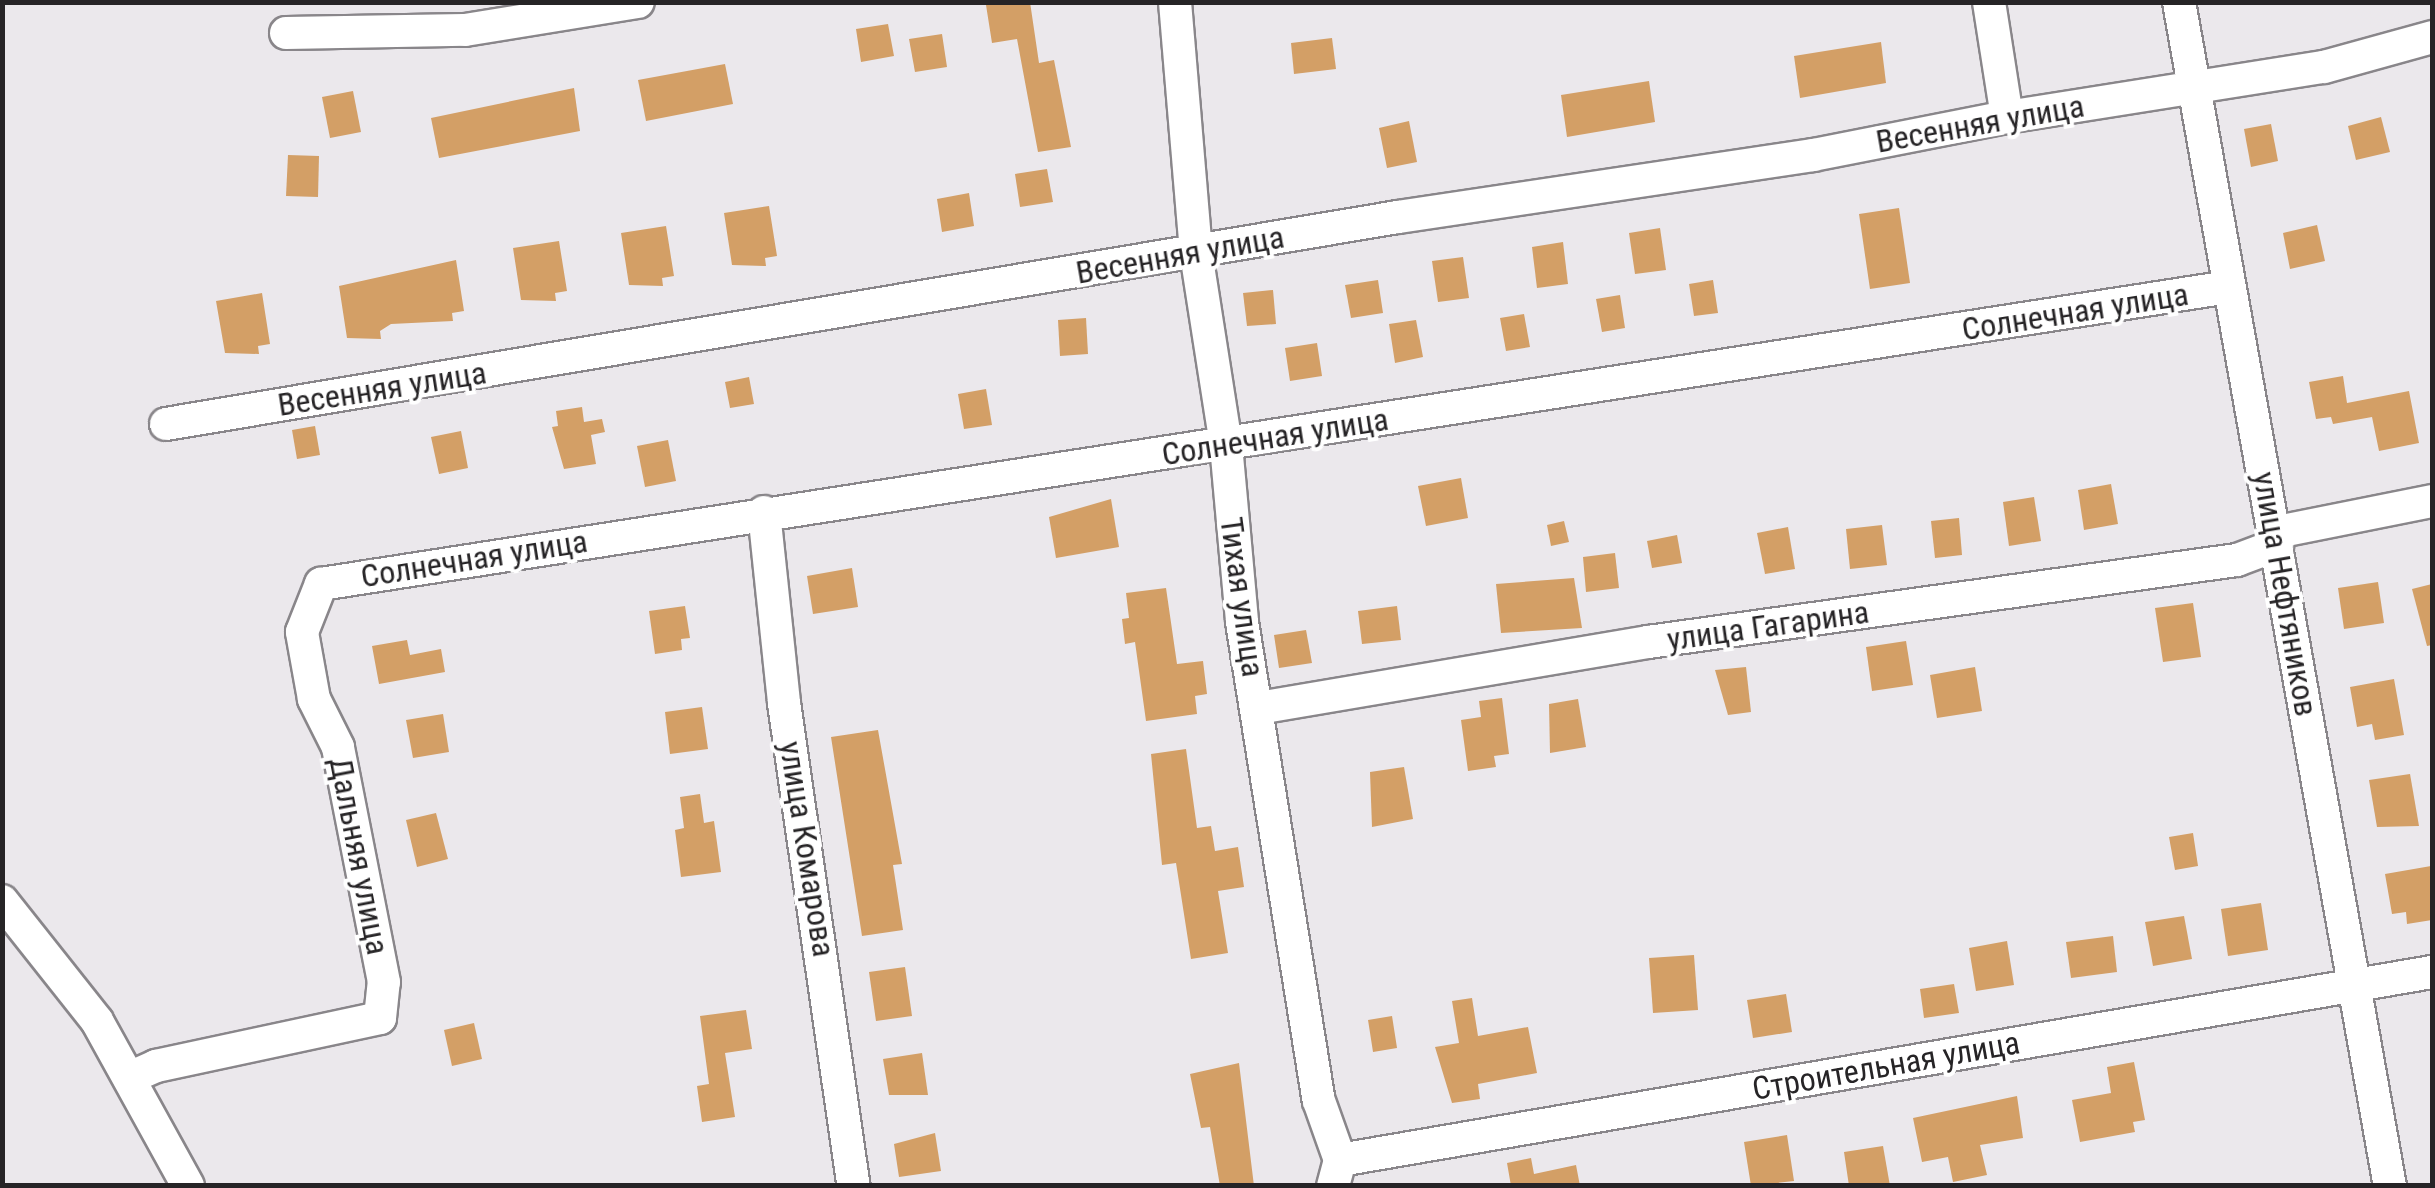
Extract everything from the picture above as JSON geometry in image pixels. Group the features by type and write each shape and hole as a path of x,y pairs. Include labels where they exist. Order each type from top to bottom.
{"street":[{"path":"403,35 417,2"},
{"path":"286,33 403,35 638,2"},
{"name":"Тихая улица","path":"1175,2 1196,253 1226,445 1242,622 1319,1101 1336,1173"},
{"path":"1989,2 2007,117"},
{"name":"улица Нефтяников","path":"2179,2 2228,288 2277,539 2350,986 2390,1186"},
{"name":"Весенняя улица","path":"166,424 1813,155 2007,117 2324,68 2432,36"},
{"name":"Солнечная улица","path":"321,584 764,512 1226,445 2228,288"},
{"name":"улица Гагарина","path":"1258,708 1648,642 2237,560 2277,539 2432,500"},
{"name":"улица Комарова","path":"764,512 784,703 854,1186"},
{"name":"Дальняя улица","path":"129,1078 156,1066 380,1018 384,982 340,762 314,699 302,632 321,584"},
{"path":"2,901 97,1021 188,1186"},
{"name":"Строительная улица","path":"1336,1173 2432,972"}],"building":[{"path":"1030,2 1039,63 1054,60 1071,147 1038,152 1017,39 992,43 986,5"},
{"path":"888,24 894,56 861,62 856,29"},
{"path":"942,34 947,67 915,72 909,39"},
{"path":"1332,38 1336,69 1294,74 1291,43"},
{"path":"1881,42 1886,83 1800,98 1794,56"},
{"path":"725,64 733,104 646,121 638,80"},
{"path":"1649,81 1655,122 1567,137 1561,95"},
{"path":"574,88 580,131 439,158 431,118"},
{"path":"353,91 361,132 330,138 322,97"},
{"path":"2381,117 2390,152 2356,160 2348,126"},
{"path":"1409,121 1417,162 1387,168 1379,128"},
{"path":"2271,124 2278,161 2251,167 2244,129"},
{"path":"288,155 319,156 318,197 286,196"},
{"path":"1047,169 1053,202 1020,207 1015,174"},
{"path":"969,193 974,226 942,232 937,199"},
{"path":"769,206 777,256 765,258 766,266 732,265 724,213"},
{"path":"1899,208 1910,283 1870,289 1859,214"},
{"path":"2317,225 2325,261 2290,269 2283,233"},
{"path":"666,226 674,276 662,278 663,286 629,285 621,233"},
{"path":"1660,228 1666,270 1635,274 1629,233"},
{"path":"559,241 567,291 555,293 556,301 521,300 513,248"},
{"path":"1563,242 1568,284 1537,288 1532,247"},
{"path":"1463,257 1469,298 1438,302 1432,261"},
{"path":"456,260 464,311 452,313 453,321 391,324 380,331 381,339 347,338 339,286"},
{"path":"1378,280 1383,313 1351,318 1345,285"},
{"path":"1713,280 1718,313 1694,316 1689,284"},
{"path":"1273,290 1276,324 1247,326 1243,293"},
{"path":"262,293 270,344 258,346 259,354 225,353 216,301"},
{"path":"1620,295 1625,328 1602,332 1596,299"},
{"path":"1524,314 1530,347 1506,351 1500,318"},
{"path":"1086,318 1088,354 1060,356 1058,320"},
{"path":"1416,320 1423,357 1395,363 1389,324"},
{"path":"1317,343 1322,376 1290,381 1285,348"},
{"path":"2343,376 2347,403 2409,391 2419,443 2379,451 2372,417 2333,424 2331,417 2316,419 2309,382"},
{"path":"749,377 754,404 730,408 725,382"},
{"path":"986,389 992,425 964,429 958,394"},
{"path":"582,407 584,422 602,419 605,432 591,435 596,464 564,469 552,427 558,426 556,411"},
{"path":"315,426 320,455 297,459 292,430"},
{"path":"461,431 468,468 439,474 431,437"},
{"path":"668,440 676,481 645,487 637,446"},
{"path":"1461,478 1468,518 1426,526 1418,486"},
{"path":"2111,484 2118,524 2084,530 2078,490"},
{"path":"2034,497 2041,541 2009,546 2003,502"},
{"path":"1111,499 1119,547 1056,558 1049,517"},
{"path":"1959,518 1962,555 1935,558 1931,521"},
{"path":"1564,521 1569,542 1551,546 1547,525"},
{"path":"1882,525 1887,565 1850,569 1846,529"},
{"path":"1788,527 1795,569 1765,574 1757,533"},
{"path":"1677,535 1682,563 1652,568 1647,541"},
{"path":"1615,553 1619,588 1586,592 1583,557"},
{"path":"852,568 858,607 813,614 807,576"},
{"path":"1574,578 1582,628 1501,633 1496,584"},
{"path":"2378,582 2384,623 2344,629 2338,588"},
{"path":"2432,584 2432,645 2427,646 2412,589"},
{"path":"1166,588 1177,664 1203,661 1207,694 1195,696 1197,714 1146,721 1135,642 1125,644 1122,619 1129,618 1126,593"},
{"path":"2193,603 2201,657 2163,662 2155,608"},
{"path":"685,606 690,638 681,639 682,650 655,654 649,611"},
{"path":"1397,606 1401,640 1362,644 1358,611"},
{"path":"1306,630 1312,663 1279,668 1274,635"},
{"path":"407,640 410,655 441,649 445,672 379,684 372,646"},
{"path":"1906,641 1913,685 1872,691 1866,647"},
{"path":"1746,667 1751,712 1728,715 1715,670"},
{"path":"1975,667 1982,711 1937,718 1930,675"},
{"path":"2394,679 2404,735 2375,740 2372,724 2357,727 2350,687"},
{"path":"1502,698 1509,754 1494,756 1496,767 1468,771 1461,720 1481,717 1479,701"},
{"path":"1578,699 1586,747 1550,753 1549,704"},
{"path":"702,707 708,749 670,754 665,712"},
{"path":"443,714 449,752 413,758 406,720"},
{"path":"878,730 902,864 893,865 903,930 862,936 831,737"},
{"path":"1186,749 1197,828 1211,826 1215,851 1238,847 1244,887 1218,891 1228,953 1191,959 1176,863 1162,865 1151,754"},
{"path":"1404,767 1413,819 1372,827 1370,772"},
{"path":"2410,774 2419,826 2377,827 2369,780"},
{"path":"700,794 704,823 714,821 721,872 681,877 675,830 684,828 680,797"},
{"path":"436,813 448,859 417,867 406,820"},
{"path":"2193,833 2198,866 2175,870 2169,837"},
{"path":"2431,866 2432,920 2407,924 2406,912 2392,914 2385,874"},
{"path":"2261,903 2268,950 2228,956 2221,909"},
{"path":"2184,916 2192,959 2153,966 2145,922"},
{"path":"2113,936 2117,972 2071,978 2066,942"},
{"path":"2007,941 2014,985 1976,991 1969,948"},
{"path":"1694,955 1698,1010 1653,1013 1649,958"},
{"path":"905,967 912,1016 876,1021 869,972"},
{"path":"1954,984 1959,1013 1924,1018 1920,989"},
{"path":"1786,994 1792,1032 1753,1038 1747,1000"},
{"path":"1472,998 1478,1036 1528,1027 1537,1073 1478,1084 1480,1099 1452,1103 1435,1047 1459,1043 1452,1001"},
{"path":"746,1010 752,1049 725,1053 735,1117 702,1122 697,1086 709,1084 700,1016"},
{"path":"1392,1016 1397,1048 1373,1052 1368,1020"},
{"path":"474,1023 482,1059 452,1066 444,1030"},
{"path":"922,1053 928,1095 889,1095 883,1059"},
{"path":"2134,1062 2145,1120 2133,1122 2135,1132 2080,1142 2072,1100 2111,1093 2107,1067"},
{"path":"1239,1063 1254,1186 1220,1186 1210,1127 1201,1128 1190,1074"},
{"path":"2017,1096 2023,1138 1980,1145 1987,1175 1953,1182 1948,1157 1922,1162 1913,1118"},
{"path":"935,1133 941,1171 899,1177 894,1144"},
{"path":"1787,1135 1794,1181 1751,1186 1744,1142"},
{"path":"1883,1146 1890,1186 1849,1186 1844,1152"},
{"path":"1531,1158 1534,1174 1576,1165 1580,1186 1511,1186 1507,1163"}]}
